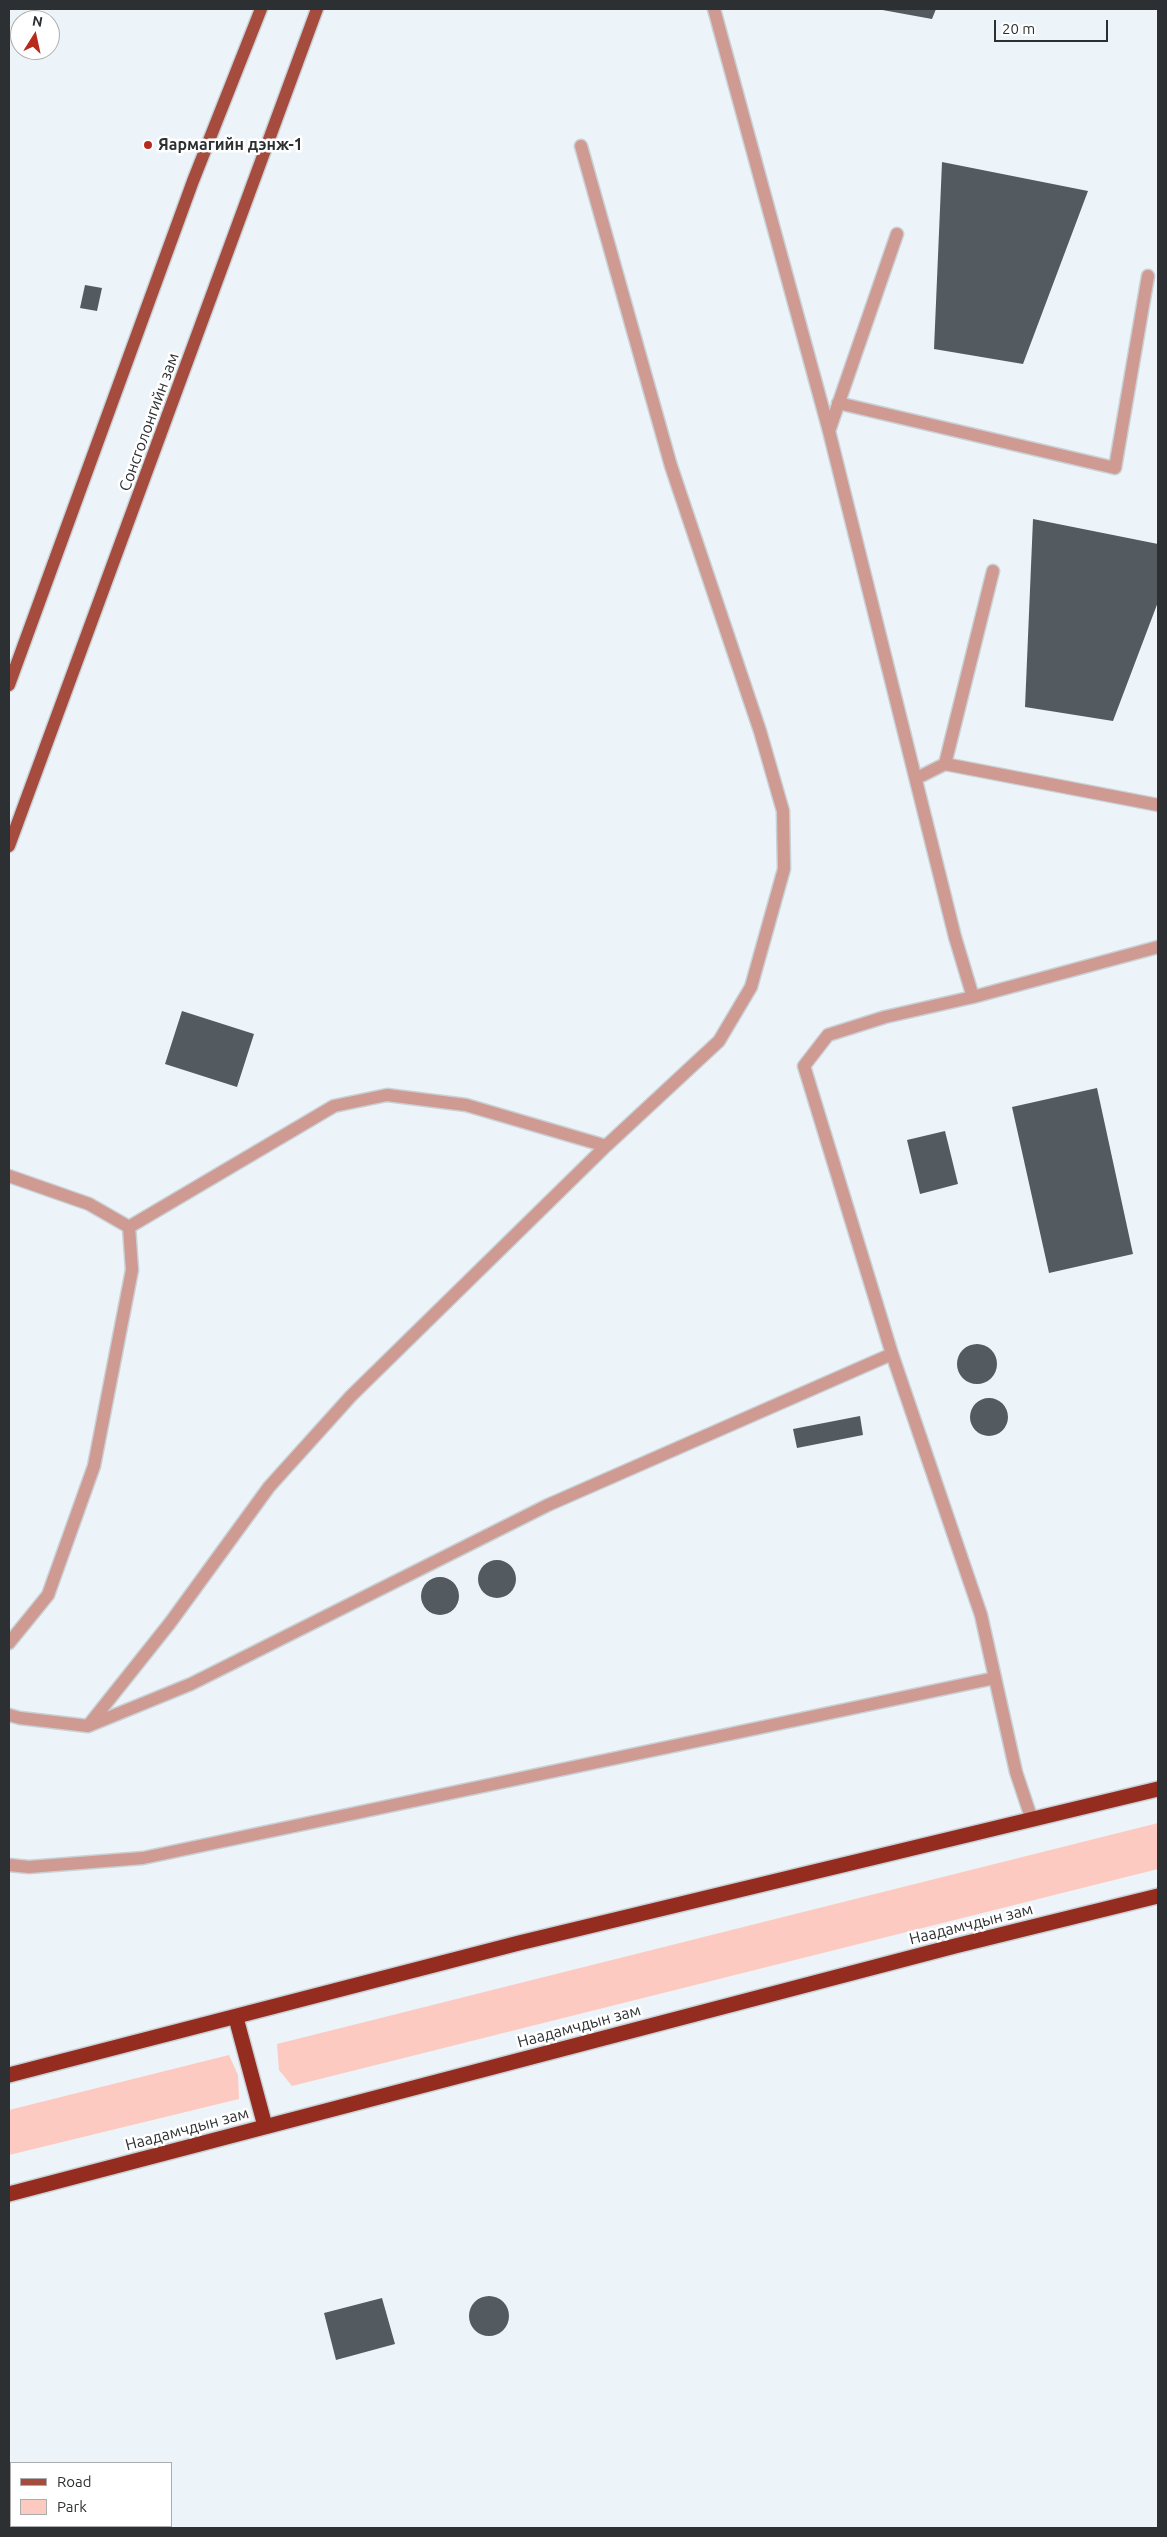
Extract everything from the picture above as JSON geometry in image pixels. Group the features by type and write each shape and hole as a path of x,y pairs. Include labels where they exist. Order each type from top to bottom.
{"highway":[{"path":"9,2075 236,2018 520,1943 1158,1789"},
{"name":"Наадамчдын зам","path":"9,2194 955,1946 1158,1896"},
{"path":"236,2018 264,2126"}],"main road":[{"path":"9,685 193,181 261,9"},
{"name":"Сонсголонгийн зам","path":"9,846 317,9"}],"lane":[{"path":"714,9 829,431 917,778 955,937 973,996"},
{"path":"88,1726 170,1623 269,1487 351,1396 606,1146 719,1041 751,987 784,869 783,810 760,731 671,466 581,146"},
{"path":"829,431 897,234"},
{"path":"838,403 1115,468 1148,276"},
{"path":"945,764 994,571"},
{"path":"917,778 945,764 1158,805"},
{"path":"1032,1820 1016,1772 981,1615 892,1354 804,1066 828,1035 886,1016 973,996 1158,947"},
{"path":"129,1227 334,1106 387,1095 466,1105 606,1146"},
{"path":"9,1176 89,1204 129,1227"},
{"path":"9,1643 48,1595 94,1466 132,1270 129,1227"},
{"path":"9,1715 88,1726 191,1684 548,1504 892,1354"},
{"path":"9,1865 29,1867 143,1858 995,1678"}],"green space":[{"path":"1158,1823 1158,1869 292,2086 279,2070 277,2044"},
{"path":"229,2055 238,2075 239,2099 9,2155 9,2110"}],"building":[{"path":"877,9 936,9 932,19"},
{"path":"942,162 1088,191 1023,364 934,349"},
{"path":"85,285 102,288 97,311 80,308"},
{"path":"1033,519 1158,544 1158,602 1113,721 1025,707"},
{"path":"182,1011 254,1034 237,1087 165,1064"},
{"path":"1097,1088 1133,1254 1049,1273 1012,1107"},
{"path":"945,1131 958,1184 920,1194 907,1140"},
{"path":"981,1344 988,1347 994,1353 997,1364 996,1372 988,1381 981,1384 973,1384 966,1381 958,1372 957,1360 960,1353 969,1345"},
{"path":"989,1398 1002,1404 1008,1417 1002,1430 989,1436 976,1430 970,1417 976,1404"},
{"path":"860,1416 863,1435 797,1448 793,1429"},
{"path":"497,1560 510,1566 516,1579 510,1592 497,1598 484,1592 478,1579 484,1566"},
{"path":"440,1577 453,1583 459,1596 453,1609 440,1615 427,1609 421,1596 427,1583"},
{"path":"489,2296 500,2299 506,2305 509,2316 506,2327 500,2333 489,2336 478,2333 472,2327 469,2316 472,2305 478,2299"},
{"path":"382,2298 395,2344 336,2360 324,2313"}],"place":[{"name":"Яармагийн дэнж-1","path":"148,145"}]}
